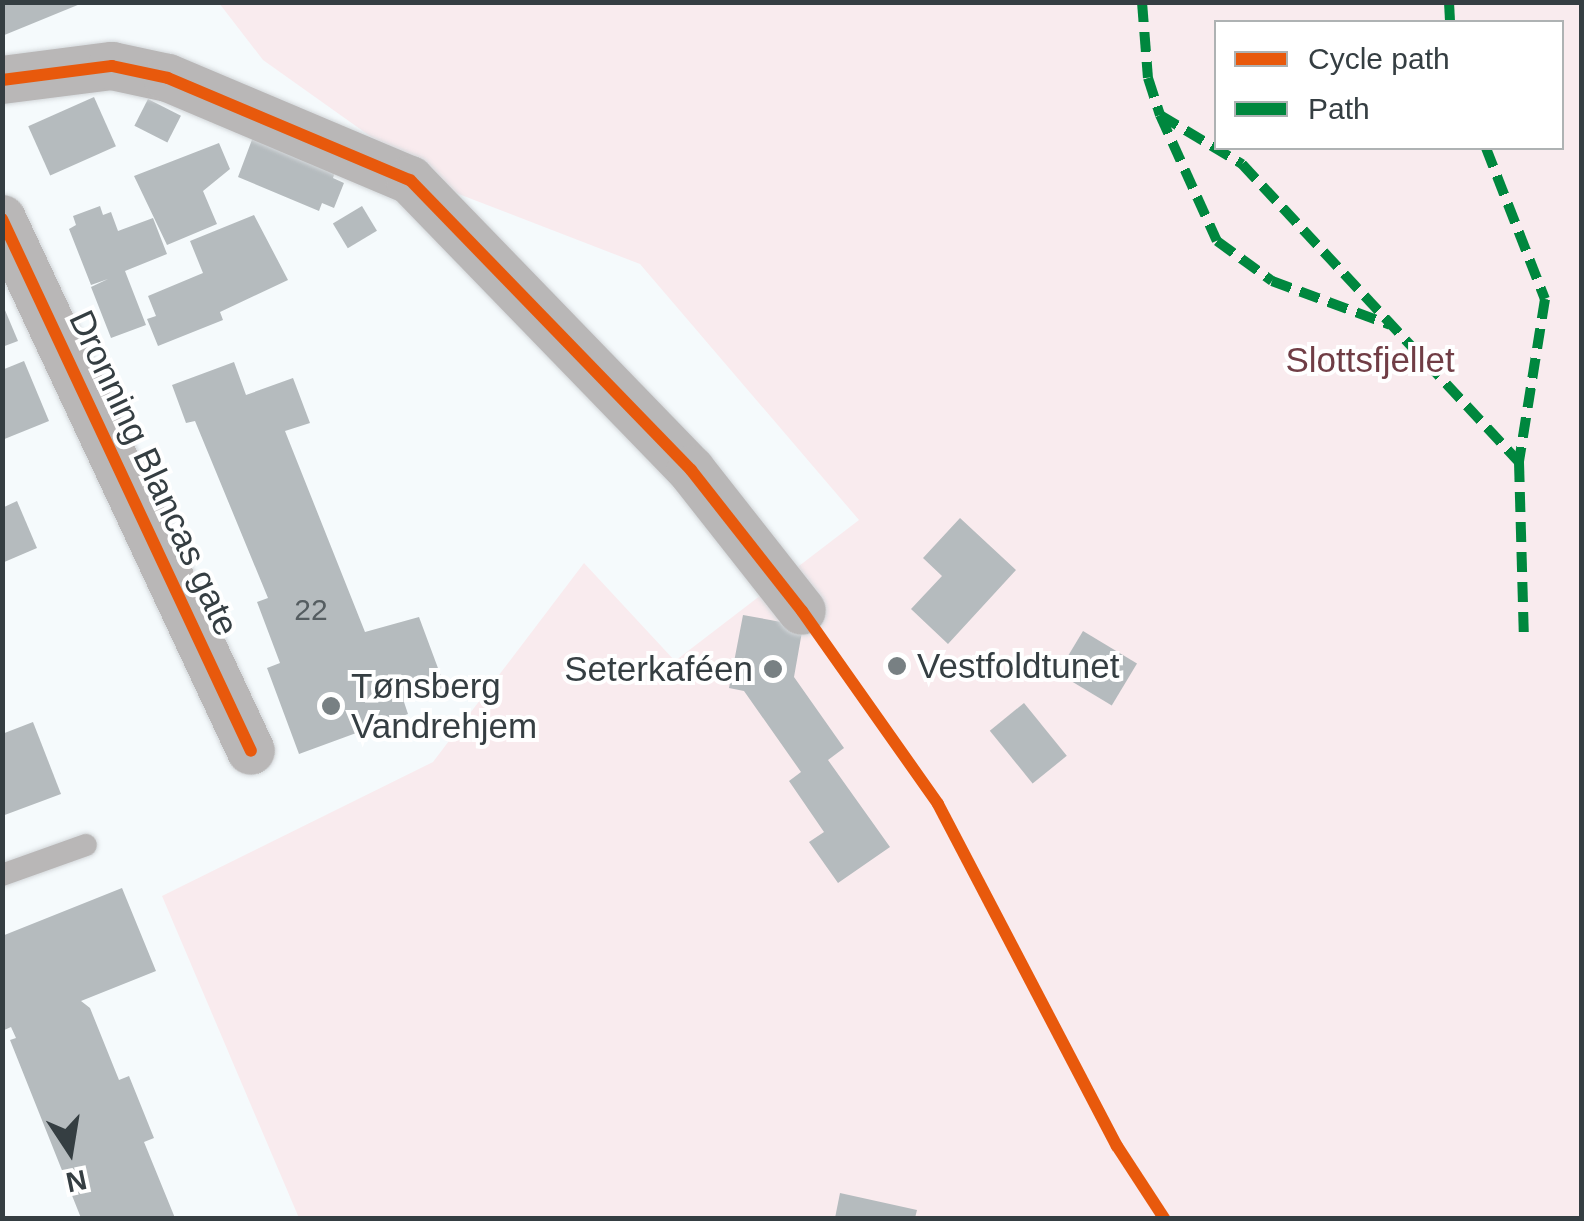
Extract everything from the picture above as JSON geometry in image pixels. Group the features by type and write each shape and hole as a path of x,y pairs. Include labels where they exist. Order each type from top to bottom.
{"street":[{"path":"2,80 112,66 168,78 410,180 691,470 802,610"},
{"name":"Dronning Blancas gate","path":"2,219 251,751"}],"lane":[{"path":"2,874 86,845"}],"green space":[{"name":"Slottsfjellet","path":"219,3 1581,3 1581,1218 299,1218 162,896 433,762 584,563 675,661 859,520 640,264 443,188 263,60"}],"building":[{"path":"2,2 85,2 2,36"},
{"path":"94,97 116,146 50,176 28,126"},
{"path":"148,99 181,116 167,143 134,126"},
{"path":"253,137 336,169 333,178 344,183 334,208 322,203 319,211 238,177"},
{"path":"219,143 230,169 203,191 217,224 167,245 134,176"},
{"path":"100,206 103,215 111,212 118,231 153,218 167,254 125,271 146,325 111,338 91,287 108,279 91,285 69,229 76,225 73,216"},
{"path":"362,206 377,231 348,248 333,224"},
{"path":"254,215 288,280 220,312 223,320 158,346 147,319 156,316 148,296 203,273 190,241"},
{"path":"2,303 18,341 2,347"},
{"path":"24,361 49,421 2,440 2,370"},
{"path":"234,362 246,395 293,378 310,423 285,431 365,632 419,617 445,687 404,702 408,714 299,754 267,668 280,663 257,602 268,598 195,421 186,423 172,385"},
{"path":"17,501 37,548 2,563 2,508"},
{"path":"960,518 1016,570 948,644 911,609 942,576 923,558"},
{"path":"743,615 803,626 794,677 844,748 828,760 890,847 838,883 809,842 824,832 789,781 801,772 744,691 729,688"},
{"path":"1083,631 1137,663 1112,705 1058,673"},
{"path":"1024,703 1067,756 1033,784 990,731"},
{"path":"33,722 61,794 2,816 2,734"},
{"path":"122,888 156,971 81,1001 90,1008 119,1080 129,1076 154,1138 144,1142 175,1218 81,1218 10,1040 16,1038 11,1027 2,1031 2,936"},
{"path":"840,1193 917,1210 915,1218 835,1218"}],"marked path":[{"path":"1142,2 1148,78 1160,115 1214,147"},
{"path":"1449,2 1450,20"},
{"path":"1160,115 1217,241 1272,281 1390,325"},
{"path":"1219,150 1242,164 1519,462 1524,637"},
{"path":"1487,150 1545,299 1519,462"}],"cycle path":[{"path":"2,80 112,66 168,78 410,180 691,470 802,611 938,804 1117,1146 1164,1218"},
{"path":"2,219 251,751"}],"place":[{"name":"Vestfoldtunet","path":"897,666"},
{"name":"Seterkaféen","path":"773,669"},
{"name":"Tønsberg Vandrehjem","path":"331,706"}]}
